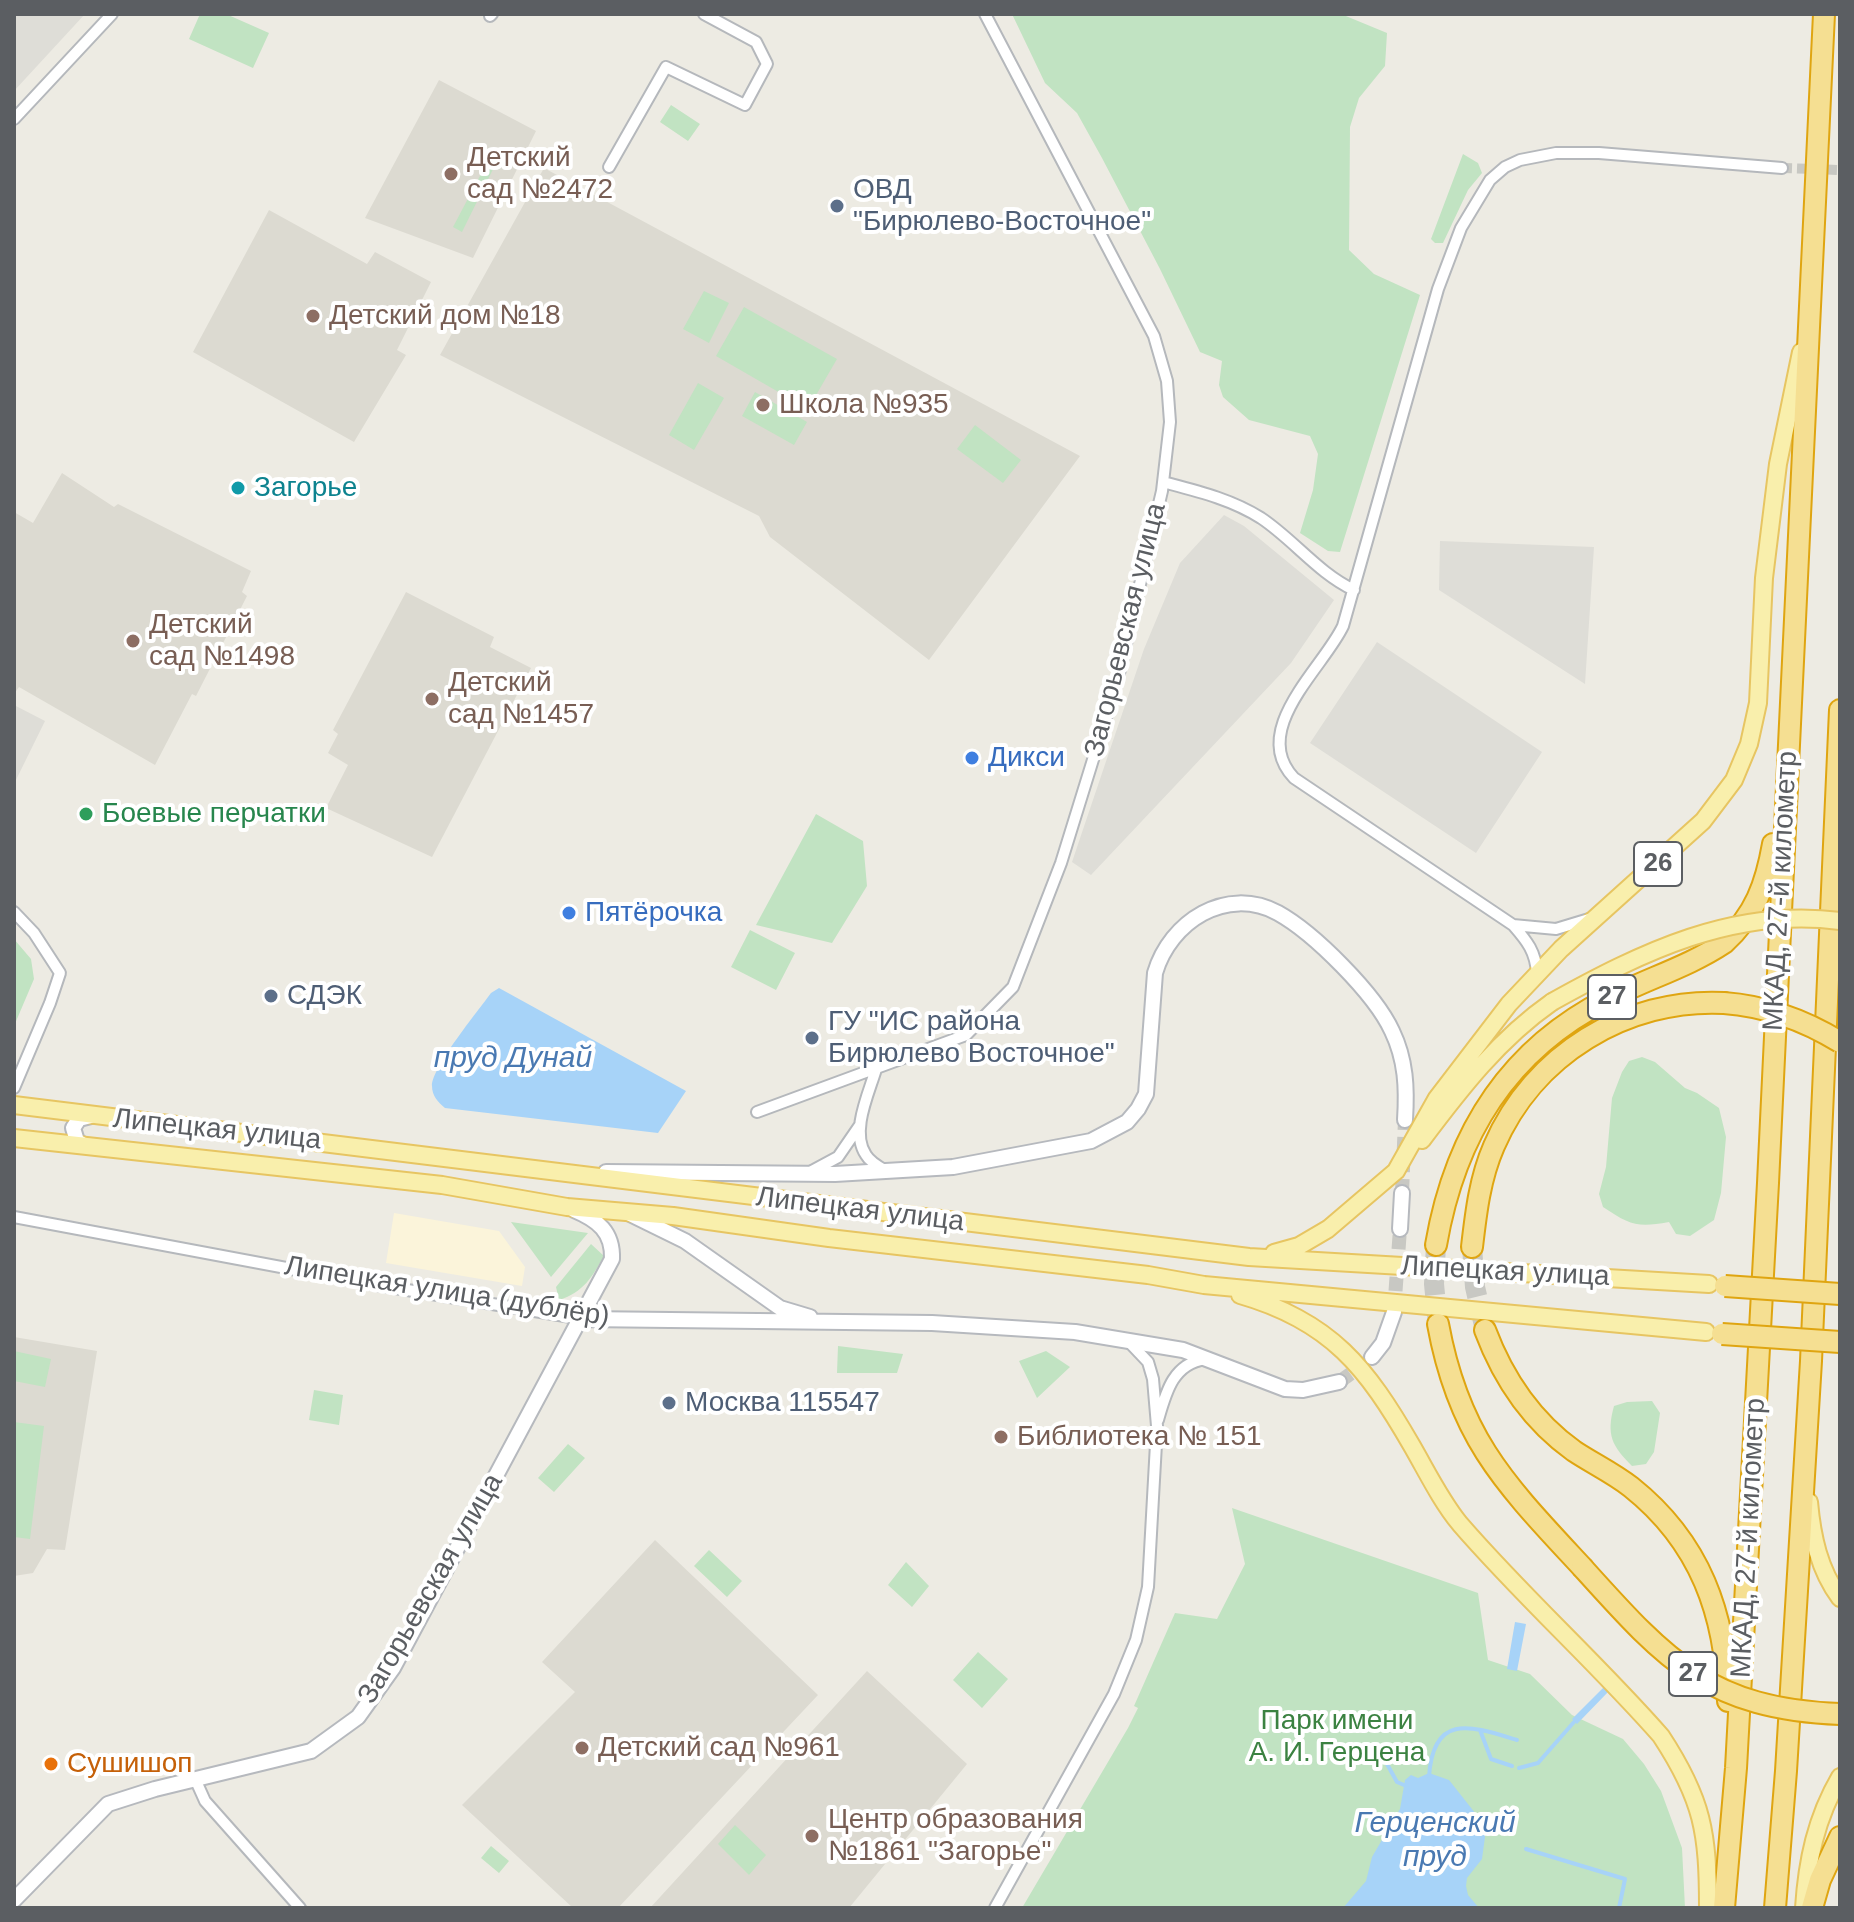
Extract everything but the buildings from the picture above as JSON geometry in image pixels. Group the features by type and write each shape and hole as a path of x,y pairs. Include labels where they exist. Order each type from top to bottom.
{"highway":[{"name":"МКАД, 27-й километр","path":"1731,1837 1769,1168 1824,14"},
{"name":"МКАД, 27-й километр","path":"1775,1908 1806,1451 1840,710"},
{"name":"27","path":"1436,1245 1444,1200 1467,1138 1501,1085 1531,1052 1585,1011 1713,951 1734,935 1751,913 1768,874 1787,765"},
{"path":"1472,1247 1480,1189 1494,1146 1512,1112 1549,1068 1587,1038 1628,1017 1676,1005 1724,1003 1742,1004 1779,1014 1809,1025 1840,1042"},
{"path":"1717,1285 1840,1294"},
{"name":"27","path":"1438,1324 1453,1388 1485,1455 1511,1490 1646,1637 1695,1676 1726,1692 1800,1712 1840,1714"},
{"path":"1485,1330 1501,1366 1526,1405 1560,1440 1627,1484 1657,1510 1676,1532 1703,1580 1727,1659 1731,1837 1724,1908"},
{"path":"1714,1333 1840,1342"},
{"path":"1812,1908 1820,1880 1840,1837"}],"main road":[{"name":"26","path":"1249,1257 1299,1246 1348,1215 1396,1171 1422,1121 1460,1066 1537,974 1708,815 1734,780 1749,744 1758,703 1764,578 1778,464 1808,320"},
{"path":"1396,1171 1490,1055 1533,1015 1552,1002 1638,957 1704,931 1775,919 1840,921"},
{"name":"Липецкая улица","path":"14,1105 1249,1257 1717,1285"},
{"name":"Липецкая улица","path":"14,1138 442,1185 567,1207 1148,1275 1204,1285 1714,1333"},
{"path":"1204,1285 1291,1313 1323,1332 1355,1361 1378,1389 1459,1522 1661,1736 1677,1761 1699,1808 1708,1858 1708,1908"},
{"path":"1806,1451 1810,1516 1820,1562 1828,1582 1840,1598"},
{"path":"1804,1908 1806,1875 1814,1834 1840,1777"}],"street":[{"path":"14,119 112,14"},
{"path":"609,167 666,67 745,105 767,64 756,42 704,14"},
{"name":"Загорьевская улица","path":"757,1112 966,1035 1013,987 1061,863 1117,682 1163,482 1170,422 1167,381 1154,336 985,14"},
{"path":"1537,974 1531,946 1513,925 1300,783 1284,764 1280,739 1288,707 1336,641 1354,590 1438,289 1461,228 1490,180 1505,167 1520,160 1556,153 1599,153 1782,168"},
{"path":"1163,482 1214,496 1261,518 1313,562 1354,590"},
{"path":"557,1172 888,1172 953,1167 1091,1141 1127,1122 1146,1094 1152,996 1160,955 1185,923 1222,905 1242,903 1278,913 1328,954 1378,1006 1401,1052 1407,1083 1405,1120"},
{"path":"14,912 34,933 60,973 14,1088"},
{"path":"1513,925 1556,929 1596,916"},
{"path":"876,1069 861,1124 860,1140 866,1155 888,1172"},
{"path":"87,1146 77,1141 73,1128 79,1119 91,1116"},
{"path":"803,1174 824,1167 838,1157 861,1124"},
{"path":"1400,1229 1402,1193"},
{"name":"Загорьевская улица","path":"14,1900 108,1804 155,1789 311,1751 358,1717 393,1668 583,1319 612,1259 608,1234 600,1224 567,1207"},
{"path":"624,1212 685,1241 780,1308 810,1317 846,1321"},
{"name":"Липецкая улица (дублёр)","path":"14,1217 377,1285 583,1319 1003,1326 1123,1338 1183,1350 1285,1389 1320,1388 1339,1382"},
{"path":"1372,1357 1383,1343 1394,1312"},
{"path":"995,1908 1114,1694 1136,1640 1148,1587 1157,1426 1153,1379 1148,1362 1123,1338"},
{"path":"1157,1426 1168,1387 1176,1374 1194,1361 1208,1358"},
{"path":"196,1781 205,1801 300,1908"}],"shaded area":[{"path":"14,14 85,14 14,91"},
{"name":"Детский сад №2472","path":"439,80 536,131 473,258 365,218"},
{"name":"Школа №935","path":"544,168 1080,456 929,660 770,537 759,516 440,355"},
{"name":"Детский дом №18","path":"269,210 367,264 375,252 431,282 397,350 406,355 354,442 193,352"},
{"name":"Детский сад №1498","path":"62,473 114,507 118,504 251,571 242,592 247,596 196,696 192,694 155,765 19,687 14,694 14,512 33,523"},
{"path":"1224,515 1244,526 1334,600 1291,663 1091,875 1072,862 1144,649 1180,563"},
{"path":"1440,541 1594,547 1585,684 1439,590"},
{"name":"Детский сад №1457","path":"406,592 494,637 490,647 531,668 432,857 326,808 348,765 328,753 338,734 333,730"},
{"path":"1377,642 1542,752 1476,853 1310,743"},
{"path":"14,705 45,721 14,784"},
{"path":"394,1213 499,1231 525,1267 522,1286 386,1263"},
{"path":"14,1337 97,1351 65,1550 47,1549 33,1573 14,1576"},
{"path":"655,1540 818,1695 618,1908 573,1908 462,1805 575,1692 542,1662"},
{"name":"Центр образования №1861 \"Загорье\"","path":"867,1671 967,1764 849,1908 650,1908"}],"green space":[{"path":"200,14 226,14 269,33 253,68 189,39"},
{"path":"1012,14 1341,14 1387,33 1385,66 1359,98 1350,127 1349,250 1374,274 1420,295 1340,552 1328,551 1300,533 1313,490 1318,454 1310,436 1249,420 1223,397 1219,385 1222,361 1200,352 1160,269 1077,113 1045,83"},
{"path":"671,105 700,124 688,141 660,122"},
{"path":"1463,154 1478,163 1482,173 1468,190 1443,243 1435,243 1431,239"},
{"path":"490,157 498,159 462,232 453,227"},
{"path":"704,291 729,303 709,343 683,329"},
{"path":"744,307 837,359 808,409 716,356"},
{"path":"698,383 724,398 694,450 669,435"},
{"path":"755,392 807,422 794,445 742,416"},
{"path":"975,425 1021,460 1003,483 957,449"},
{"path":"816,814 863,841 867,886 832,943 756,925"},
{"path":"750,930 795,953 776,990 731,967"},
{"path":"14,939 31,959 34,979 14,1026"},
{"path":"1642,1057 1655,1062 1685,1088 1719,1108 1726,1137 1721,1193 1714,1220 1690,1236 1676,1234 1669,1222 1641,1225 1620,1218 1603,1207 1599,1194 1606,1167 1612,1098 1629,1061"},
{"path":"511,1222 588,1233 551,1277"},
{"path":"591,1244 604,1256 581,1288 559,1300 556,1287"},
{"path":"838,1346 903,1354 897,1373 837,1373"},
{"path":"14,1351 51,1359 45,1387 14,1381"},
{"path":"1046,1351 1070,1367 1037,1398 1019,1361"},
{"path":"314,1390 343,1395 339,1425 309,1420"},
{"path":"1652,1401 1660,1413 1654,1452 1646,1464 1632,1466 1612,1439 1614,1406"},
{"path":"14,1422 44,1426 30,1539 14,1537"},
{"path":"568,1444 585,1458 554,1492 538,1478"},
{"name":"Парк имени А. И. Герцена","path":"1232,1508 1478,1593 1488,1660 1530,1674 1572,1715 1623,1739 1644,1764 1661,1791 1682,1848 1685,1908 1022,1908 1128,1728 1138,1708 1134,1706 1175,1613 1217,1619 1245,1564"},
{"path":"709,1550 742,1581 727,1597 694,1566"},
{"path":"906,1562 929,1586 912,1607 888,1585"},
{"path":"978,1652 1008,1679 982,1708 953,1680"},
{"path":"735,1825 766,1855 749,1875 718,1844"},
{"path":"491,1846 509,1861 499,1873 481,1858"}],"water":[{"name":"пруд Дунай","path":"499,988 686,1091 658,1133 442,1106 432,1090 439,1066 491,993"},
{"path":"1515,1622 1526,1624 1517,1671 1507,1669"},
{"path":"1605,1686 1609,1691 1577,1724 1572,1719"},
{"name":"Герценский пруд","path":"1429,1773 1449,1780 1483,1823 1482,1859 1467,1878 1466,1886 1468,1895 1479,1908 1343,1908 1366,1881 1372,1857 1400,1809 1405,1780 1411,1775 1418,1778"}],"waterway":[{"path":"1519,1768 1538,1763 1574,1722"},
{"path":"1429,1777 1432,1756 1446,1733 1470,1728 1517,1740"},
{"path":"1480,1730 1491,1759 1512,1766"},
{"path":"1377,1746 1397,1782 1404,1785"},
{"path":"1526,1849 1625,1879 1619,1908"}],"tunnel":[{"path":"1782,168 1840,170"},
{"path":"1402,1193 1405,1120"},
{"path":"1394,1312 1400,1229"},
{"path":"1436,1245 1434,1284 1438,1324"},
{"path":"1472,1247 1475,1287 1485,1330"},
{"path":"1339,1382 1367,1362"}],"place":[{"name":"Детский сад №2472","path":"451,174"},
{"name":"ОВД \"Бирюлево-Восточное\"","path":"837,206"},
{"name":"Детский дом №18","path":"313,316"},
{"name":"Школа №935","path":"763,405"},
{"name":"Загорье","path":"238,488"},
{"name":"Детский сад №1498","path":"133,641"},
{"name":"Детский сад №1457","path":"432,699"},
{"name":"Дикси","path":"972,758"},
{"name":"Боевые перчатки","path":"86,814"},
{"name":"Пятёрочка","path":"569,913"},
{"name":"СДЭК","path":"271,996"},
{"name":"ГУ \"ИС района Бирюлево Восточное\"","path":"812,1038"},
{"name":"Москва 115547","path":"669,1403"},
{"name":"Библиотека № 151","path":"1001,1437"},
{"name":"Детский сад №961","path":"582,1748"},
{"name":"Сушишоп","path":"51,1764"},
{"name":"Центр образования №1861 \"Загорье\"","path":"812,1836"}]}
